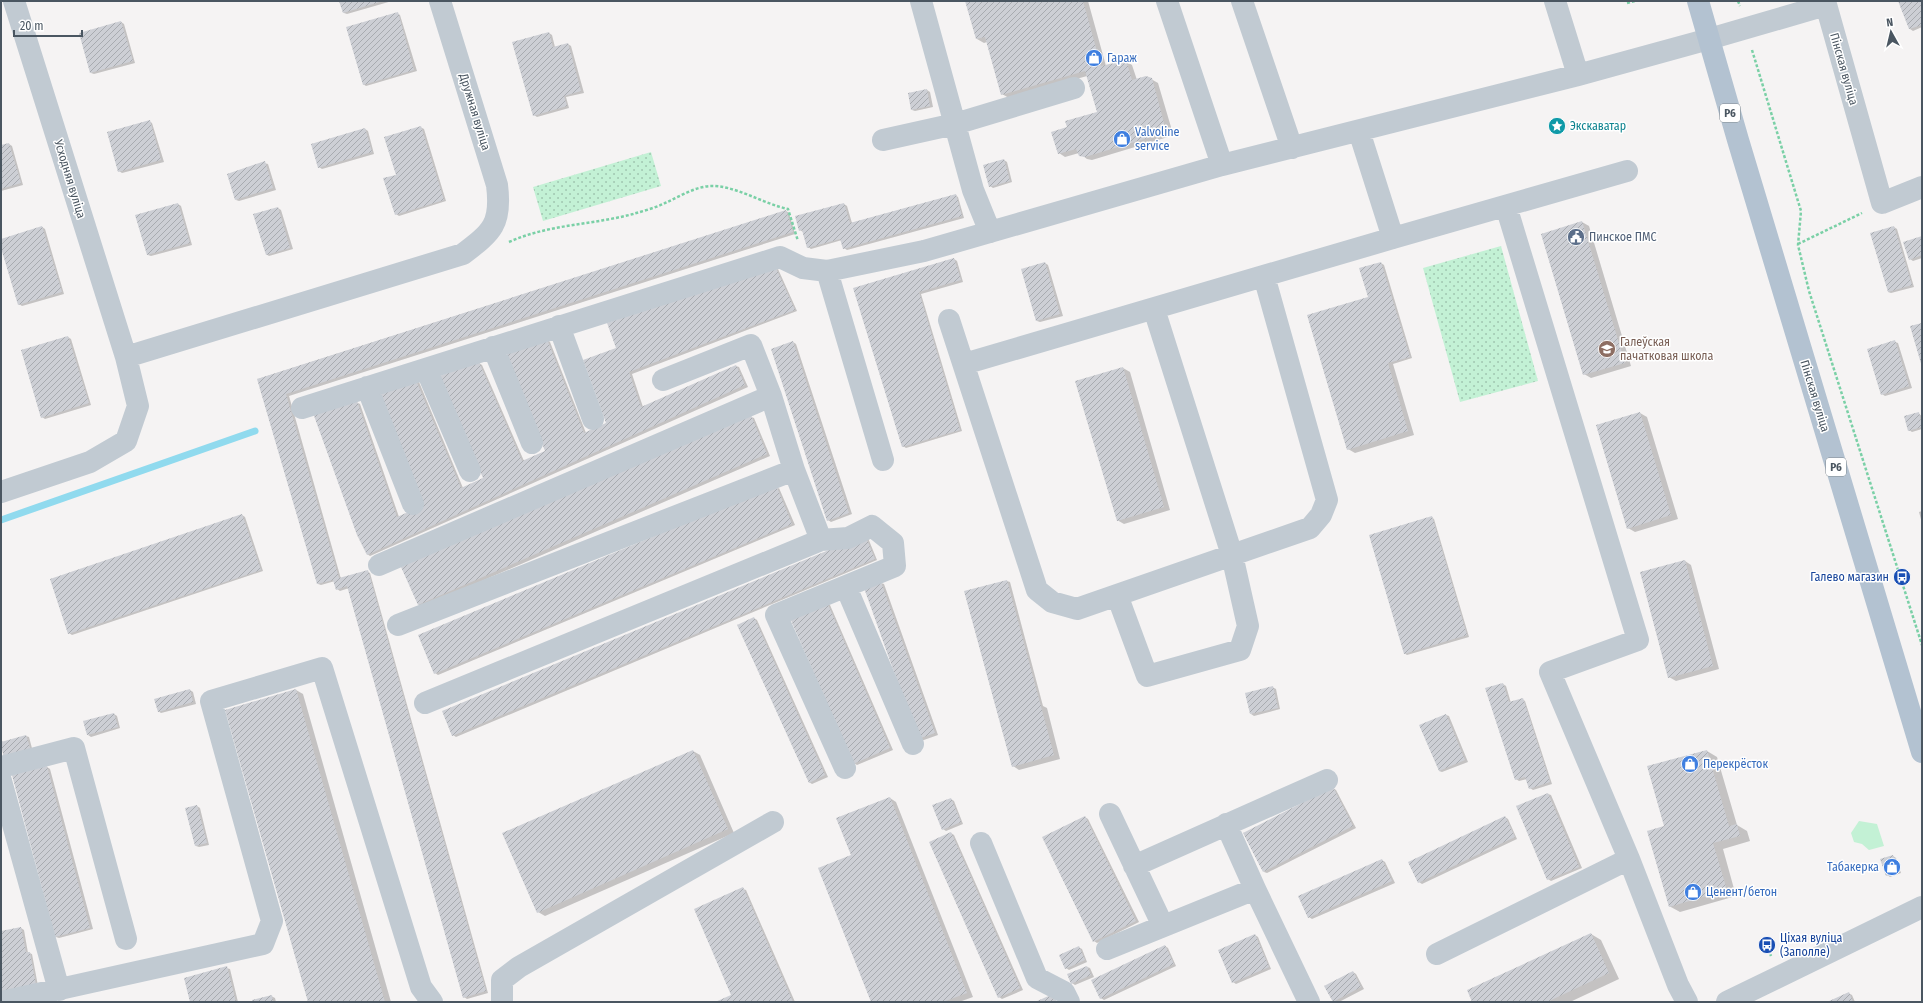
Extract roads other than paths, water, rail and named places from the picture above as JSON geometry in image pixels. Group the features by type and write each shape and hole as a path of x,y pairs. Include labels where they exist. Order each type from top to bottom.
{"main road":[{"name":"Пінская вуліца","path":"1698,1 1922,752"}],"street":[{"name":"Усходняя вуліца","path":"1,492 90,462 126,441 138,406 126,357 14,1"},
{"name":"Дружная вуліца","path":"126,357 463,254 487,233 499,205 497,185 440,1"},
{"path":"921,1 973,190 990,232"},
{"path":"1167,1 1222,165"},
{"path":"1242,1 1292,148"},
{"path":"1555,1 1578,74"},
{"name":"Пінская вуліца","path":"1709,39 1826,3 1882,203 1922,187"},
{"path":"302,408 780,257 803,268 827,271 924,251 1222,165 1359,131 1709,39"},
{"path":"883,140 955,124 1074,88"},
{"path":"1359,131 1393,238"},
{"path":"964,364 1393,238 1628,171"},
{"path":"1506,206 1638,640 1550,672 1630,859 1678,985 1687,1002"},
{"path":"827,271 883,460"},
{"path":"949,320 1037,590 1052,602 1077,608 1310,528 1321,515 1327,500 1264,276"},
{"path":"1117,595 1147,676 1240,650 1248,626 1232,555 1154,309"},
{"path":"559,326 593,419"},
{"path":"663,380 751,345 771,396 794,470 821,540"},
{"path":"493,347 532,443"},
{"path":"426,369 470,471"},
{"path":"367,387 412,504"},
{"path":"379,565 771,396"},
{"path":"398,625 794,470"},
{"path":"425,703 821,540 848,538 872,526 893,543 895,566 776,615 845,768"},
{"path":"846,587 913,744"},
{"path":"1,1002 263,944 272,921 211,701 322,668 421,987 432,1002"},
{"path":"1,766 74,748 126,939"},
{"path":"1134,866 1327,780"},
{"path":"1,781 60,990"},
{"path":"1110,814 1162,926"},
{"path":"502,1002 502,980 519,967 773,822"},
{"path":"1226,824 1309,1002"},
{"path":"981,843 1037,978 1064,992 1070,1002"},
{"path":"1437,954 1630,859"},
{"path":"1107,949 1256,889"},
{"path":"1731,1001 1922,907"}],"waterway":[{"path":"1,520 255,431"}],"place":[{"name":"Гараж","path":"1094,58"},
{"name":"Экскаватар","path":"1557,126"},
{"name":"Valvoline service","path":"1122,139"},
{"name":"Пинское ПМС","path":"1576,237"},
{"name":"Галеўская пачатковая школа","path":"1607,349"},
{"name":"Галево магазин","path":"1902,577"},
{"name":"Перекрёсток","path":"1690,764"},
{"name":"Табакерка","path":"1892,867"},
{"name":"Ценент/бетон","path":"1693,892"},
{"name":"Ціхая вуліца (Заполле)","path":"1767,945"}]}
